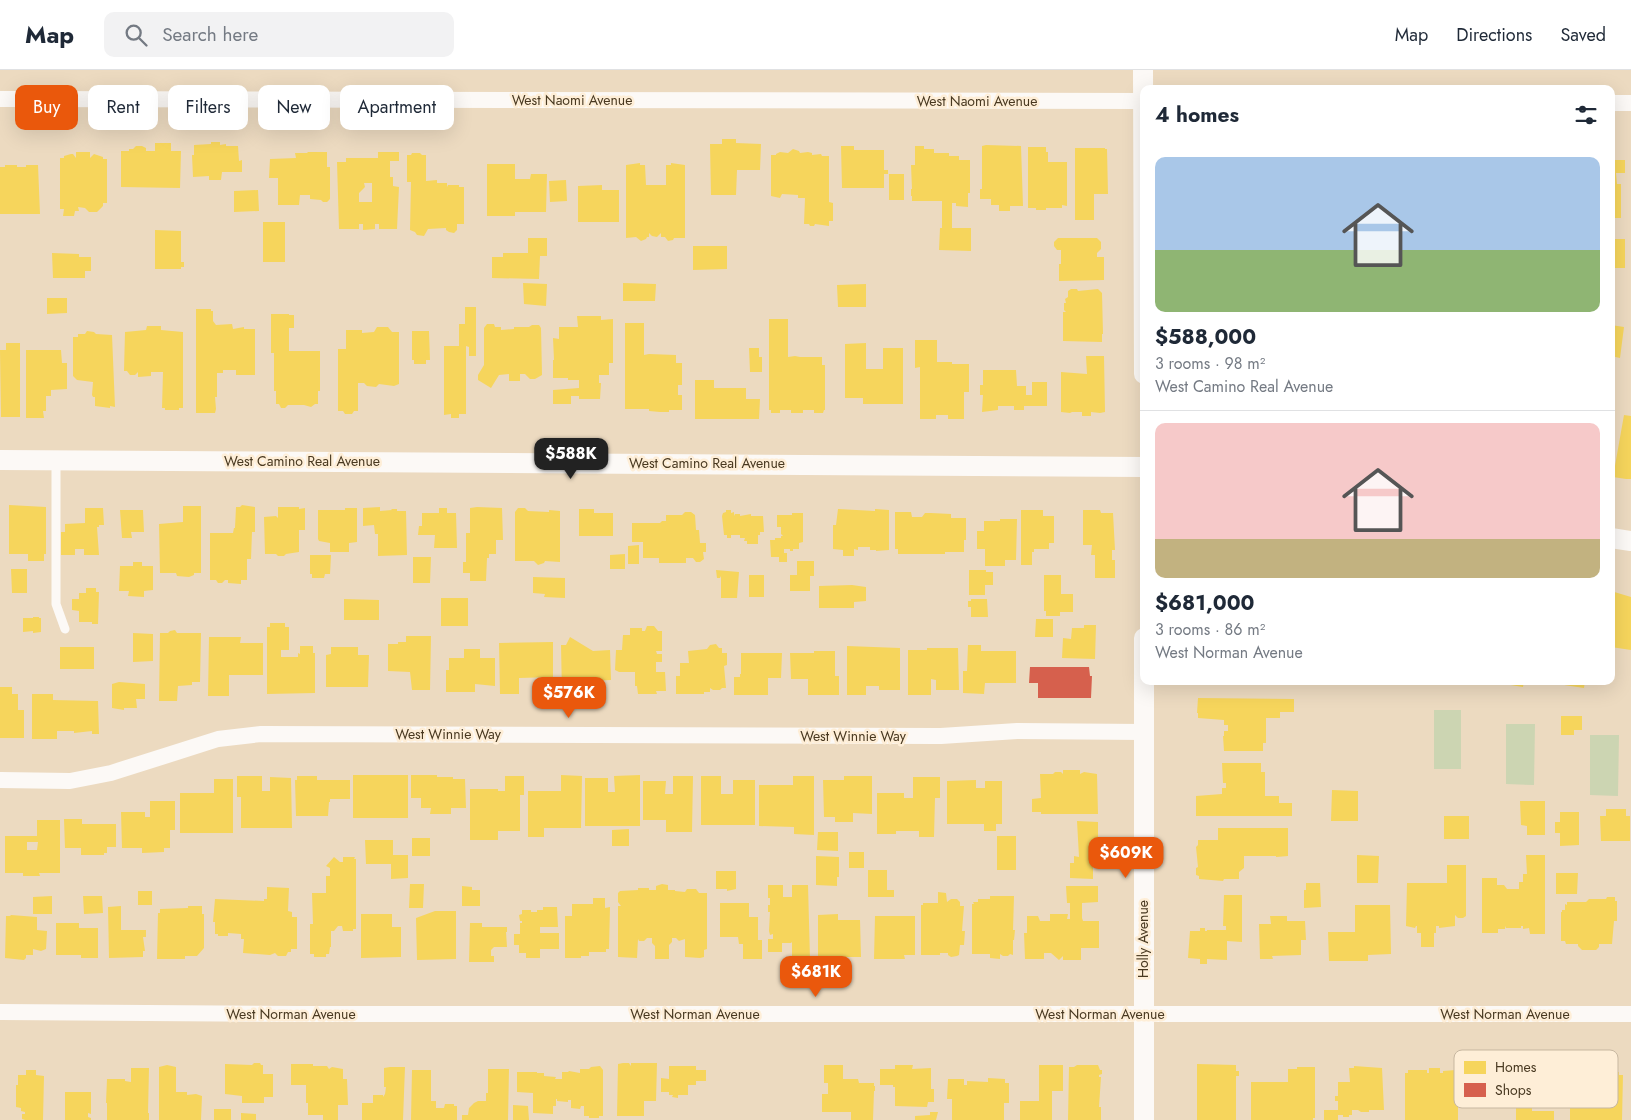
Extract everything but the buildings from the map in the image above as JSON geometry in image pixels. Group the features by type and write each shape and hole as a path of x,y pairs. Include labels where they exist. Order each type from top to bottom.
{"street":[{"path":"1143,70 1143,85"},
{"name":"West Naomi Avenue","path":"0,99 1140,101"},
{"path":"1615,103 1631,103"},
{"name":"West Camino Real Avenue","path":"0,460 1140,467"},
{"path":"1615,539 1631,541"},
{"name":"Holly Avenue","path":"1144,685 1144,1120"},
{"name":"West Winnie Way","path":"0,780 70,781 111,773 218,738 261,734 942,736 1017,730 1143,732"},
{"name":"West Norman Avenue","path":"0,1012 301,1014 1631,1014"}],"lane":[{"path":"56,460 56,604 65,629"}],"green space":[{"path":"1434,710 1461,710 1461,769 1434,769"},
{"path":"1506,724 1535,724 1534,785 1506,784"},
{"path":"1590,735 1619,735 1618,796 1590,795"}]}
